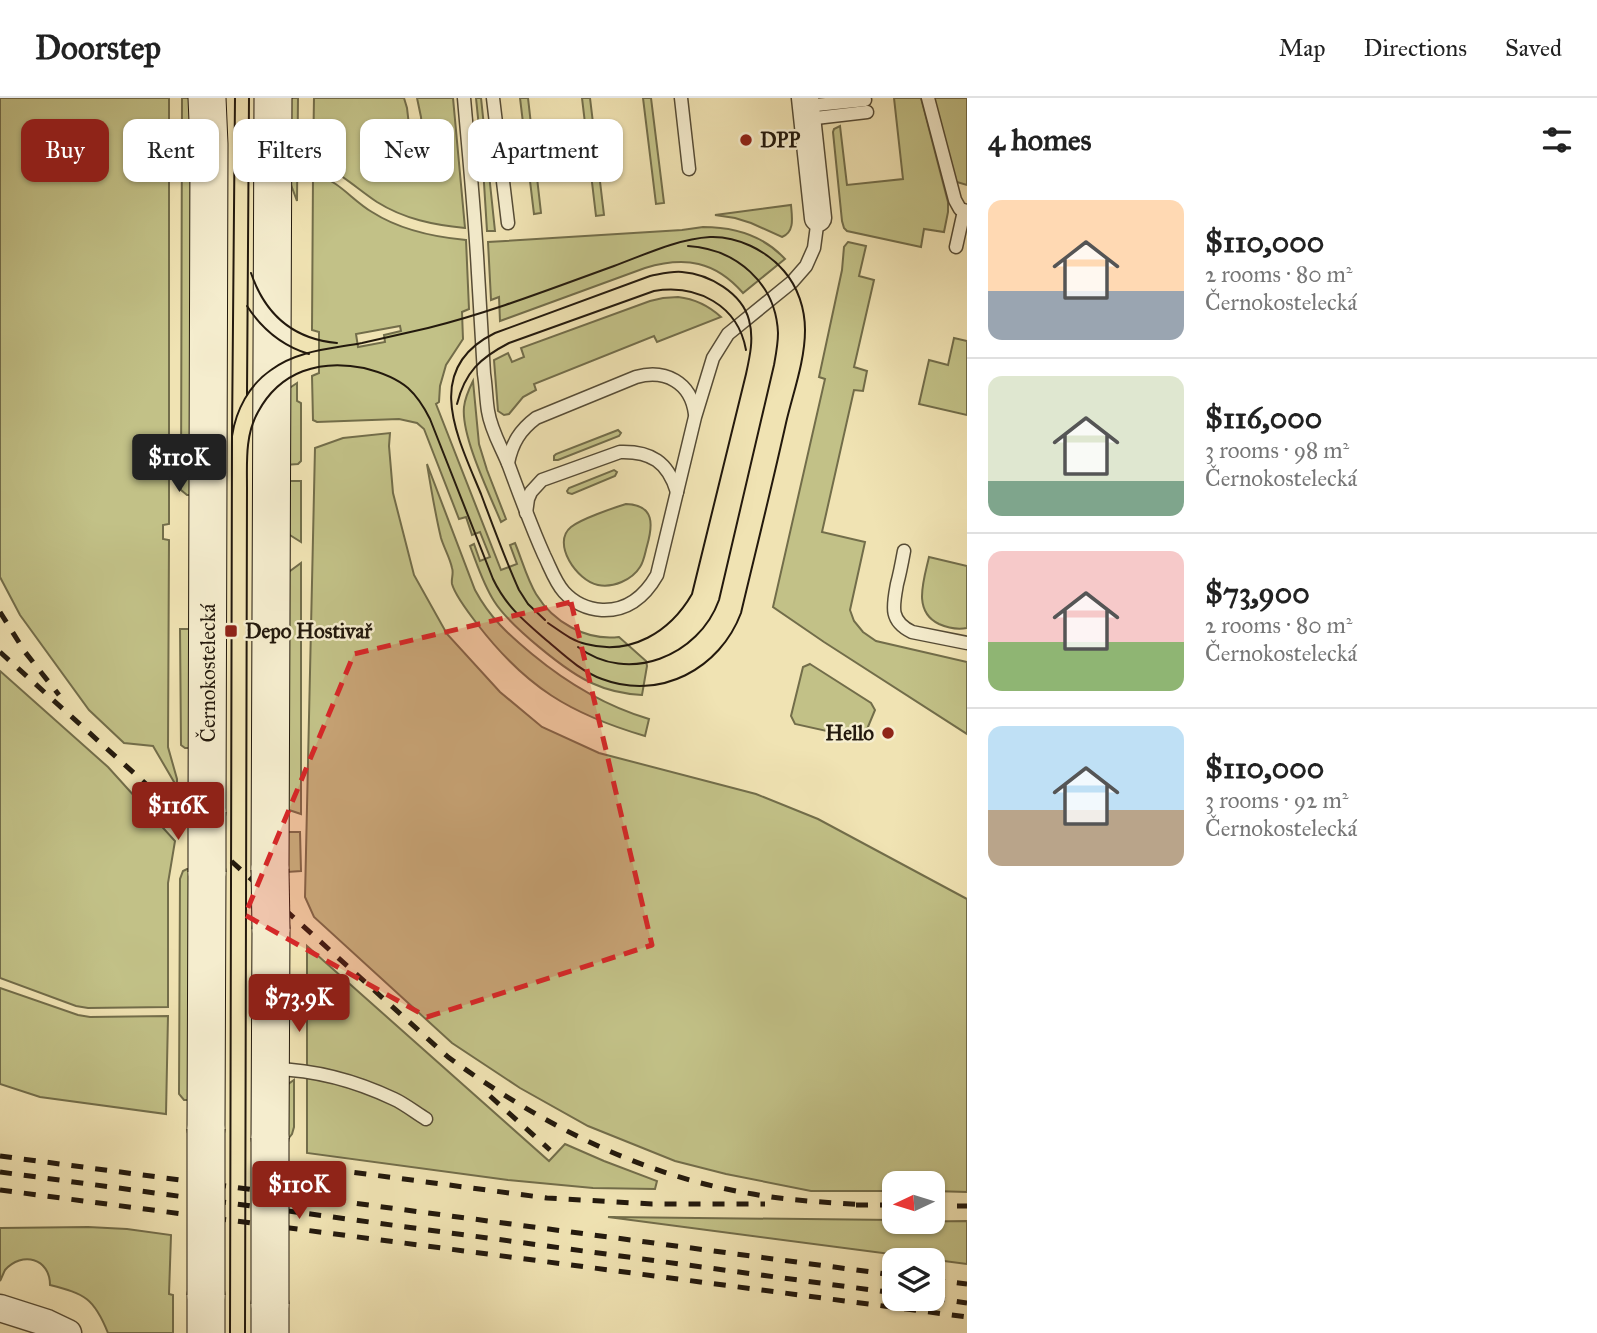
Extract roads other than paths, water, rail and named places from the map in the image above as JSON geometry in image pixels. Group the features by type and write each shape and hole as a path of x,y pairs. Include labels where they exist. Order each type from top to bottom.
{"main road":[{"name":"Černokostelecká","path":"206,1333 207,98"},
{"path":"270,1318 273,98"}],"street":[{"path":"806,108 818,218"},
{"path":"0,1308 47,1323 68,1333"}],"lane":[{"path":"464,98 491,425 526,516 556,581 574,601 587,607 601,610 628,605 640,598 650,587 657,575 710,365 720,344 737,325 799,275 811,258 818,218"},
{"path":"493,98 508,223"},
{"path":"681,98 689,169"},
{"path":"928,98 955,200 960,209 966,211 956,247"},
{"path":"806,108 866,106"},
{"path":"508,464 510,449 517,436 536,418 647,374 658,374 678,382 690,397 695,417"},
{"path":"526,516 531,492 542,480 620,452 647,454 658,461 674,480 677,492"},
{"path":"904,551 893,604 898,622 912,632 967,643"},
{"path":"270,1069 299,1070 333,1076 396,1099 426,1119"}],"tram line":[{"path":"230,1333 235,98"},
{"path":"247,395 249,98"},
{"path":"232,436 240,408 256,383 281,363 292,358 475,315 661,248 698,238 730,239 769,257 789,277 797,291 804,314 801,365 741,613 719,650 703,664 666,683 624,685 594,676 565,656 516,612 493,579 430,419 412,391 403,384 387,375 364,368 332,365 317,367 303,371 278,387 258,412 249,439 247,468 245,1333"},
{"path":"578,647 598,658 618,664 639,664 660,659 679,650 696,636 709,620 719,600 774,365 778,333 776,315 770,299 750,272 722,254 688,246"},
{"path":"545,620 528,604 519,590 463,450 452,406 452,385 458,365 472,348 495,333 650,276 682,272 713,281 732,293 745,310 749,320 751,347 692,594 683,608 661,630 648,638 618,647 581,643 548,623"},
{"path":"251,273 264,301 283,322 307,336 337,343"},
{"path":"457,404 464,383 475,367 509,343 654,291 685,291 713,301 734,321 742,334 746,350"},
{"path":"247,306 274,336 309,354"}],"railway":[{"path":"0,612 25,652 59,695"},
{"path":"0,652 448,1057 518,1104 593,1144 631,1160 711,1186 795,1200 864,1205"},
{"path":"490,1096 550,1150"},
{"path":"0,1156 882,1273"},
{"path":"283,1163 547,1198 652,1204 765,1204"},
{"path":"0,1172 882,1291"},
{"path":"0,1190 967,1317"},
{"path":"856,1205 882,1205"},
{"path":"945,1206 967,1206"},
{"path":"945,1281 967,1284"},
{"path":"945,1300 967,1303"}],"place":[{"name":"DPP","path":"746,140"},
{"name":"Depo Hostivař","path":"231,631"},
{"name":"Hello","path":"888,733"}]}
